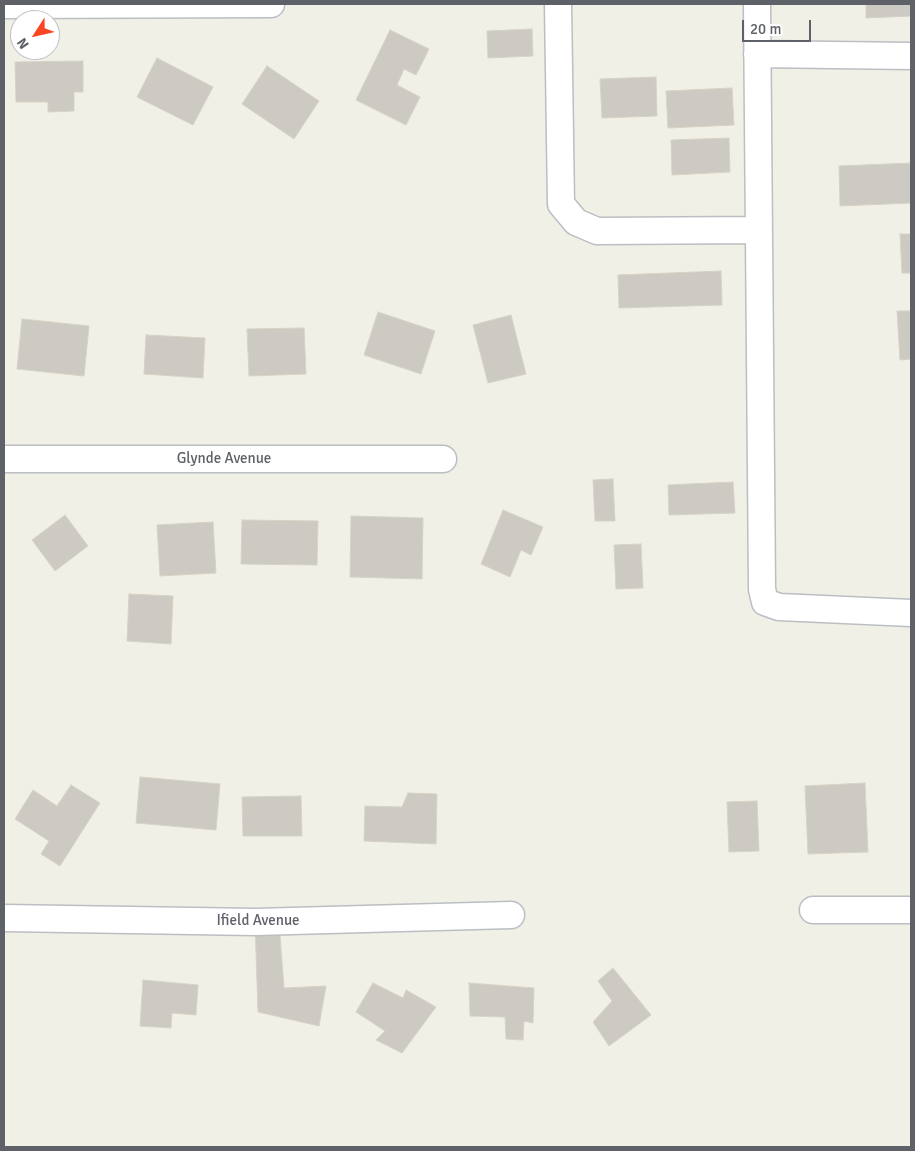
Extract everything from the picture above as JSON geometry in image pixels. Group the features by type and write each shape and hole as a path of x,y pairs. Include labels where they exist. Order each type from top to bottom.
{"street":[{"path":"4,5 272,4"},
{"path":"558,4 561,204 576,222 597,231 758,230"},
{"path":"757,4 762,590 765,602 779,608 911,613"},
{"path":"758,54 911,56"},
{"name":"Glynde Avenue","path":"4,459 444,459"},
{"path":"813,910 911,910"},
{"name":"Ifield Avenue","path":"4,918 263,922 512,915"}],"building":[{"path":"866,4 911,4 911,16 866,18"},
{"path":"532,29 533,56 488,58 487,31"},
{"path":"390,30 429,49 416,75 404,69 397,85 420,97 406,125 356,100"},
{"path":"157,58 213,87 193,125 137,97"},
{"path":"83,61 83,92 74,92 74,111 48,112 48,102 16,102 15,62"},
{"path":"267,66 319,101 294,139 242,104"},
{"path":"656,77 657,116 602,118 600,79"},
{"path":"732,88 734,125 668,128 666,91"},
{"path":"729,138 730,172 672,175 671,140"},
{"path":"911,163 911,203 840,206 839,166"},
{"path":"900,234 911,234 911,273 902,273"},
{"path":"721,271 722,305 619,308 618,275"},
{"path":"897,311 911,311 911,359 900,360"},
{"path":"378,312 435,331 421,374 364,355"},
{"path":"511,315 526,374 488,383 473,325"},
{"path":"22,319 89,326 84,376 17,369"},
{"path":"304,328 306,374 249,376 247,329"},
{"path":"146,335 205,338 203,378 144,374"},
{"path":"613,479 615,521 595,521 593,480"},
{"path":"733,482 735,513 669,515 668,485"},
{"path":"503,510 543,527 531,555 521,550 510,577 481,564"},
{"path":"65,515 88,546 55,571 32,540"},
{"path":"351,516 423,518 422,579 350,577"},
{"path":"242,520 318,521 317,565 241,564"},
{"path":"213,522 216,573 160,576 157,525"},
{"path":"641,544 643,588 616,589 614,545"},
{"path":"129,594 173,596 171,644 127,641"},
{"path":"140,777 220,784 216,830 136,823"},
{"path":"865,783 868,852 808,854 805,786"},
{"path":"71,785 100,803 60,866 41,854 49,841 15,819 33,790 57,806"},
{"path":"408,793 437,794 436,844 364,841 365,806 402,807"},
{"path":"301,796 302,836 243,836 242,797"},
{"path":"757,801 759,851 729,852 727,802"},
{"path":"255,922 279,922 284,988 326,986 319,1026 258,1012"},
{"path":"613,968 651,1015 609,1046 593,1022 612,1001 598,981"},
{"path":"143,980 198,985 196,1015 172,1013 171,1028 140,1026"},
{"path":"373,983 403,998 406,990 436,1007 402,1053 376,1040 385,1031 356,1012"},
{"path":"469,983 534,988 533,1023 524,1021 523,1040 506,1039 505,1017 470,1016"}]}
